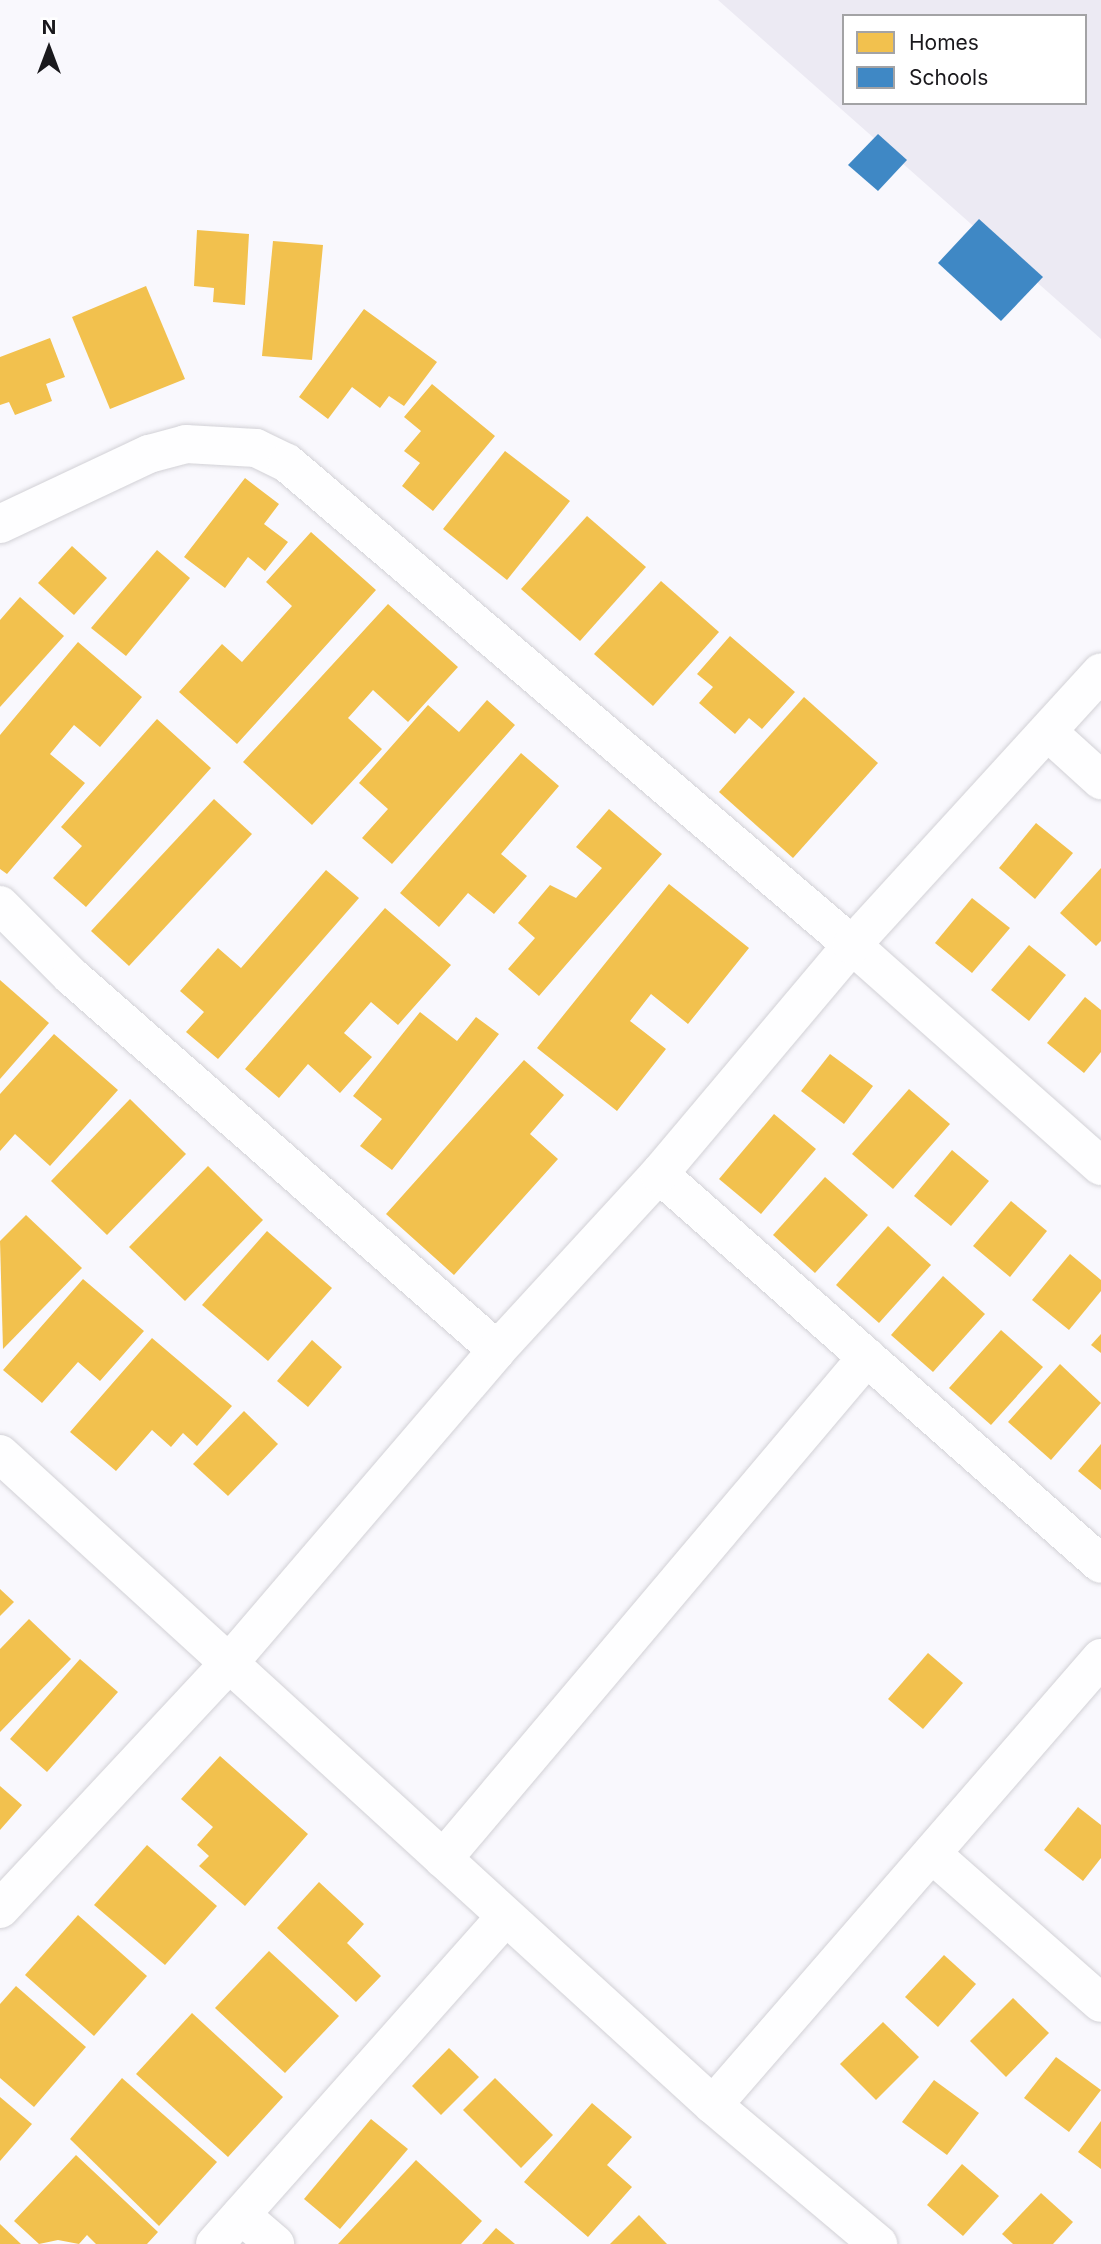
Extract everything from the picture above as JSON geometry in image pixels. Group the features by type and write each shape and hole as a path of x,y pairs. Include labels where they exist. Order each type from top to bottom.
{"street":[{"path":"0,524 149,454 186,444 256,448 287,463 852,945 1101,1166"},
{"path":"0,1909 229,1663 497,1350 659,1174 852,945 1101,672"},
{"path":"1048,733 1101,780"},
{"path":"0,905 71,976 497,1350"},
{"path":"659,1174 1101,1564"},
{"path":"443,1859 867,1357"},
{"path":"0,1454 713,2105 878,2244"},
{"path":"713,2105 1101,1658"},
{"path":"932,1854 1101,2003"},
{"path":"215,2244 506,1916"},
{"path":"241,2215 275,2244"}],"shaded area":[{"path":"718,0 1101,0 1101,339"}],"building: Homes":[{"path":"197,230 249,234 245,305 213,302 214,288 194,286"},
{"path":"273,241 323,245 312,360 262,356"},
{"path":"146,286 185,379 110,409 72,317"},
{"path":"364,309 437,362 404,406 389,396 380,408 352,387 328,419 299,397"},
{"path":"50,338 65,377 46,384 52,401 15,415 9,402 0,405 0,357"},
{"path":"432,384 495,436 433,511 402,486 420,463 404,451 421,431 404,417"},
{"path":"505,451 570,501 507,580 443,529"},
{"path":"245,478 279,504 264,524 288,542 265,571 248,557 225,588 184,557"},
{"path":"587,516 646,567 580,641 521,589"},
{"path":"311,532 376,590 237,744 179,692 222,644 242,662 292,606 266,582"},
{"path":"72,546 107,578 74,615 38,583"},
{"path":"157,550 190,578 126,656 91,628"},
{"path":"661,581 719,632 653,706 594,654"},
{"path":"20,597 64,636 0,707 0,620"},
{"path":"388,604 458,667 408,722 373,690 348,718 382,749 312,825 243,762"},
{"path":"730,636 795,692 762,729 749,718 735,734 699,703 713,687 697,674"},
{"path":"78,642 142,697 100,747 74,725 50,754 85,783 7,874 0,869 0,735"},
{"path":"804,697 878,763 793,858 719,792"},
{"path":"487,700 515,725 392,864 362,838 388,809 359,783 428,705 459,732"},
{"path":"157,719 211,768 86,907 53,878 82,846 61,827"},
{"path":"521,753 559,786 501,854 527,876 494,914 468,893 439,927 400,893"},
{"path":"214,799 252,834 129,966 91,931"},
{"path":"609,809 662,854 539,996 508,969 535,938 518,923 550,885 576,898 602,868 576,847"},
{"path":"1036,823 1073,853 1035,899 999,868"},
{"path":"1101,868 1101,941 1096,946 1060,913"},
{"path":"326,870 359,898 218,1059 186,1032 204,1012 180,991 218,948 241,968"},
{"path":"669,884 749,948 688,1024 651,994 630,1021 666,1049 617,1111 537,1048"},
{"path":"972,898 1010,928 972,973 935,943"},
{"path":"385,908 451,965 398,1025 371,1002 344,1033 372,1057 340,1093 308,1064 279,1098 245,1069"},
{"path":"1029,945 1066,975 1029,1021 991,990"},
{"path":"0,980 49,1023 0,1079"},
{"path":"1085,997 1101,1010 1101,1052 1084,1073 1047,1043"},
{"path":"420,1012 457,1041 476,1017 499,1034 392,1170 360,1146 382,1119 353,1096"},
{"path":"54,1034 118,1090 50,1166 15,1134 0,1151 0,1094"},
{"path":"830,1054 873,1086 844,1124 801,1091"},
{"path":"524,1060 564,1095 530,1134 558,1159 454,1275 386,1214"},
{"path":"909,1089 950,1124 893,1189 852,1154"},
{"path":"130,1099 186,1154 107,1235 51,1181"},
{"path":"774,1114 816,1149 761,1214 719,1179"},
{"path":"952,1150 989,1181 951,1226 914,1196"},
{"path":"208,1166 263,1220 185,1301 129,1247"},
{"path":"825,1177 868,1215 815,1273 773,1235"},
{"path":"1011,1201 1047,1231 1010,1277 973,1246"},
{"path":"26,1215 82,1268 3,1349 0,1241"},
{"path":"888,1226 931,1265 879,1323 836,1285"},
{"path":"267,1231 332,1288 268,1361 202,1305"},
{"path":"1070,1254 1101,1280 1101,1291 1069,1330 1032,1300"},
{"path":"943,1276 985,1314 933,1372 891,1335"},
{"path":"83,1279 144,1331 100,1381 78,1362 42,1403 3,1370"},
{"path":"1001,1330 1043,1367 991,1425 949,1388"},
{"path":"1101,1334 1101,1353 1091,1345"},
{"path":"152,1338 232,1406 197,1446 183,1433 171,1447 152,1430 116,1471 70,1432"},
{"path":"312,1340 342,1367 308,1407 277,1381"},
{"path":"1060,1364 1101,1403 1051,1460 1008,1422"},
{"path":"244,1411 278,1444 228,1496 193,1464"},
{"path":"1101,1444 1101,1490 1078,1471"},
{"path":"0,1589 14,1602 0,1616"},
{"path":"29,1619 71,1659 0,1732 0,1649"},
{"path":"928,1653 963,1683 923,1729 888,1699"},
{"path":"80,1659 118,1692 47,1772 10,1739"},
{"path":"220,1756 308,1834 245,1906 199,1866 209,1856 197,1845 213,1827 181,1799"},
{"path":"0,1786 22,1805 0,1830"},
{"path":"1078,1807 1101,1825 1101,1858 1083,1881 1044,1850"},
{"path":"147,1845 217,1906 165,1965 94,1905"},
{"path":"319,1882 364,1924 347,1943 381,1976 356,2002 277,1928"},
{"path":"78,1915 147,1976 94,2036 25,1975"},
{"path":"269,1951 339,2016 285,2073 215,2008"},
{"path":"944,1955 976,1984 938,2027 905,1997"},
{"path":"16,1986 86,2047 34,2107 0,2078 0,2004"},
{"path":"1013,1998 1049,2033 1006,2077 970,2041"},
{"path":"192,2013 283,2097 228,2157 136,2074"},
{"path":"883,2022 919,2057 876,2100 840,2064"},
{"path":"449,2048 479,2077 441,2115 412,2086"},
{"path":"1056,2057 1101,2090 1069,2132 1024,2098"},
{"path":"122,2078 217,2162 159,2226 70,2139"},
{"path":"495,2078 553,2135 521,2168 463,2110"},
{"path":"934,2080 979,2113 947,2155 902,2122"},
{"path":"0,2097 32,2124 0,2161"},
{"path":"592,2103 632,2137 607,2165 632,2187 588,2237 524,2182"},
{"path":"371,2119 408,2149 340,2229 304,2199"},
{"path":"1101,2121 1101,2169 1078,2152"},
{"path":"76,2155 158,2232 147,2244 96,2244 87,2235 79,2244 58,2240 39,2244 14,2221"},
{"path":"416,2160 482,2221 461,2244 338,2244"},
{"path":"962,2164 999,2196 963,2236 927,2205"},
{"path":"1041,2193 1073,2222 1053,2244 1013,2244 1002,2234"},
{"path":"639,2215 667,2244 610,2244"},
{"path":"0,2224 21,2244 0,2244"},
{"path":"496,2228 515,2244 482,2244"}],"building: Schools":[{"path":"878,134 907,160 878,191 848,165"},
{"path":"979,219 1043,277 1001,321 938,263"}]}
